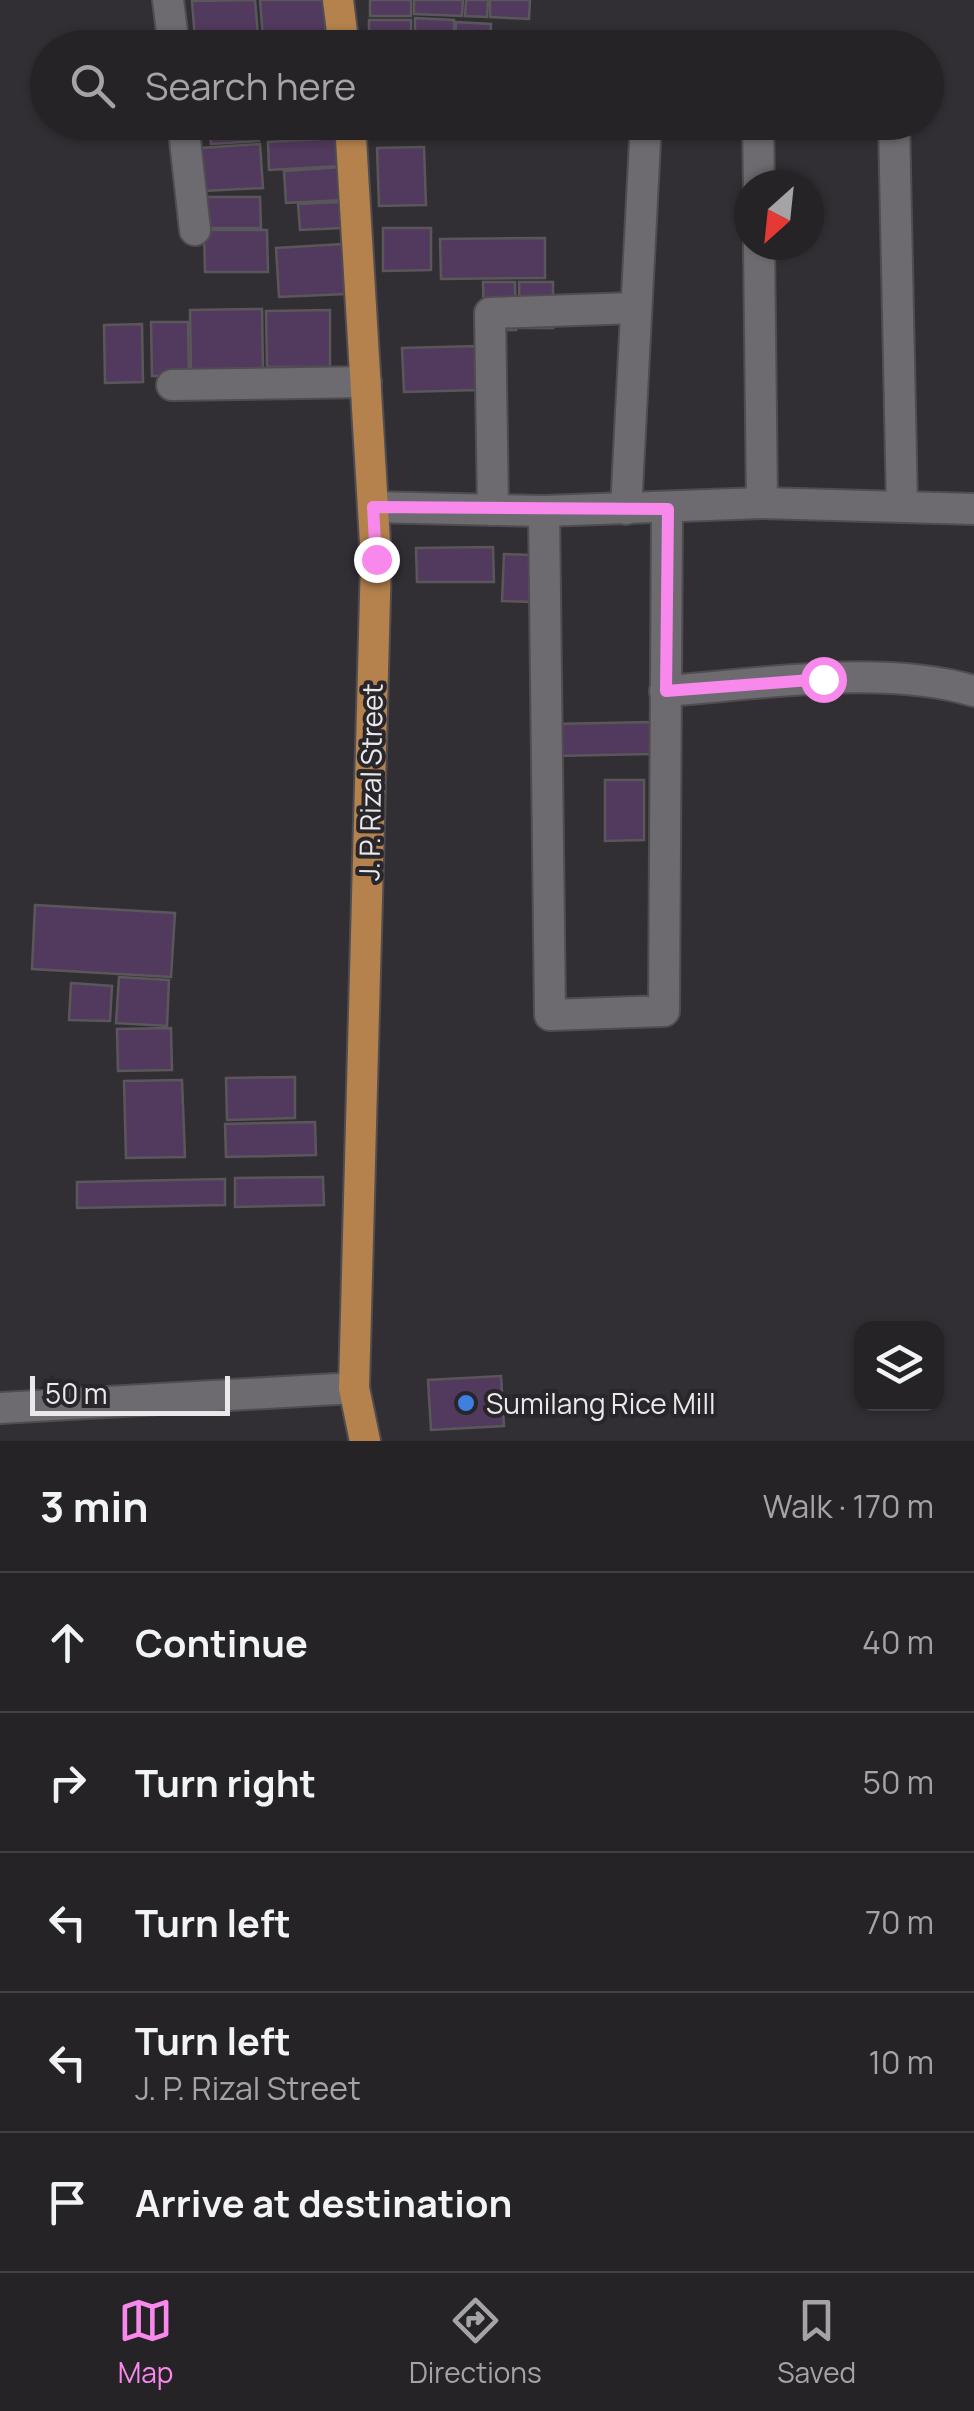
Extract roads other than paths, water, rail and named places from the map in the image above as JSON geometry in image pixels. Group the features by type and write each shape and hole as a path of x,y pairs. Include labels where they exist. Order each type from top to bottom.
{"main road":[{"path":"338,0 342,30"},
{"name":"J. P. Rizal Street","path":"351,140 376,559 354,1388 365,1441"}],"street":[{"path":"168,0 172,30"},
{"path":"185,140 195,230"},
{"path":"626,509 645,140"},
{"path":"758,140 759,170"},
{"path":"894,140 902,507"},
{"path":"759,260 762,504"},
{"path":"494,510 490,313 634,308"},
{"path":"172,384 366,382"},
{"path":"373,507 544,511 762,504 974,509"},
{"path":"544,511 550,1015 664,1011 668,509"},
{"path":"666,691 823,679 944,682 974,692"},
{"path":"0,1408 354,1388"}],"place":[{"name":"Sumilang Rice Mill","path":"466,1403"}]}
